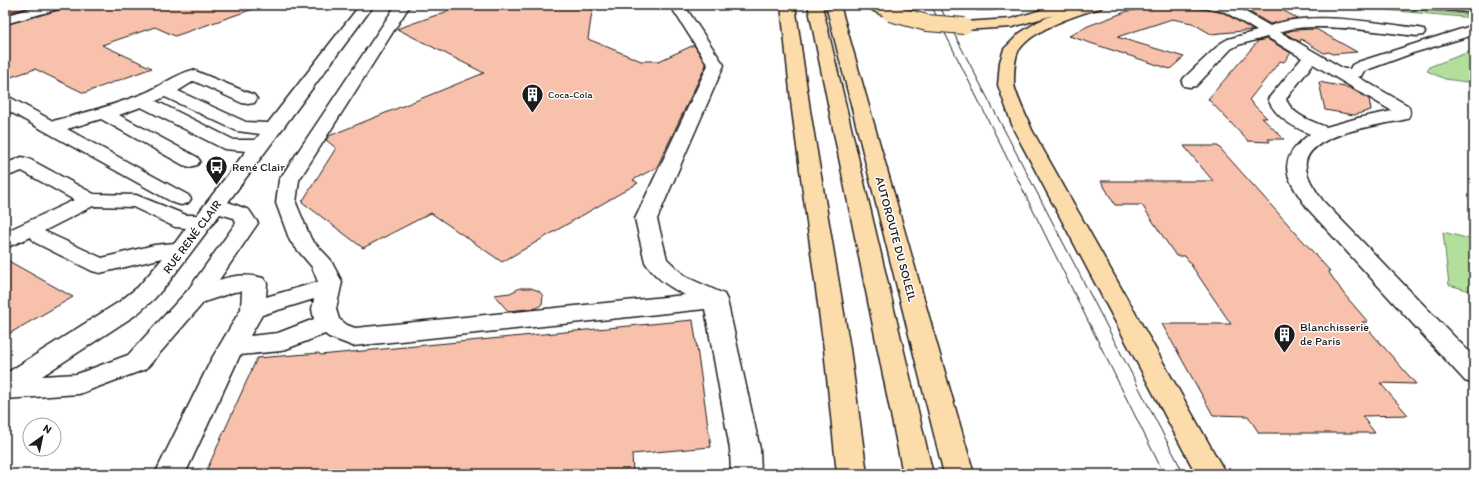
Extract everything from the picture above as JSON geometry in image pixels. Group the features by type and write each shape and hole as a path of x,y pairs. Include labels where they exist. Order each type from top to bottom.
{"main road":[{"path":"779,5 783,14 787,45 801,110"},
{"path":"788,5 801,110 837,349 852,474"},
{"path":"815,5 918,474"},
{"name":"AUTOROUTE DU SOLEIL","path":"833,5 960,474"},
{"path":"874,5 890,13 927,23 964,26 1012,23 1073,5"},
{"path":"1096,5 1074,11 1049,22 1025,36 1012,49 1008,62 1006,85 1023,130 1072,223 1211,474"},
{"path":"1440,5 1474,9"}],"street":[{"path":"5,20 57,5"},
{"name":"RUE RENÉ CLAIR","path":"5,388 128,308 156,283 367,5"},
{"path":"403,5 289,180 286,203 301,241 322,264 330,282 324,309 328,323 338,331 353,337 715,300"},
{"path":"677,5 716,65 646,219 656,262 678,282 715,300"},
{"path":"977,5 992,5"},
{"path":"1214,5 1230,7 1312,58 1401,109 1402,115 1337,129 1314,138 1301,148 1297,157 1295,168 1298,181 1304,193 1474,374"},
{"path":"1190,82 1226,46 1242,39 1269,32 1275,28 1317,22 1418,32"},
{"path":"1341,74 1355,73 1358,68 1364,65 1474,29"},
{"path":"1312,58 1307,61 1277,100 1279,107 1287,114 1325,134"},
{"path":"52,127 147,103 164,103 170,94 193,75 248,99"},
{"path":"170,94 226,120 250,128 273,129"},
{"path":"5,102 181,199"},
{"path":"147,103 231,145 260,146"},
{"path":"104,114 190,161"},
{"path":"226,142 231,136 250,128"},
{"path":"5,171 22,163 90,200"},
{"path":"5,241 90,200 136,200 183,222 209,213 242,214 247,223 196,296 137,362 79,384 5,388"},
{"path":"42,237 100,266 154,252 182,249"},
{"path":"170,474 232,347 253,309 255,283 232,284 196,296"},
{"path":"253,309 328,287"},
{"path":"715,300 745,449 746,474"},
{"path":"232,347 281,342 328,323"}],"green space":[{"path":"1330,5 1366,5 1474,15 1474,18"},
{"path":"1380,5 1425,5 1474,13"},
{"path":"1474,50 1474,83 1445,79 1427,71 1429,67"},
{"path":"1443,232 1474,240 1474,292 1449,285"}],"building":[{"path":"5,5 37,5 5,14"},
{"path":"65,5 259,5 259,7 175,36 155,27 102,45 152,68 84,93 35,69 5,79 5,25 62,9"},
{"name":"Coca-Cola","path":"465,5 593,5 588,39 641,61 659,61 694,45 706,65 657,167 633,180 638,183 502,262 431,213 363,248 302,202 336,148 326,140 329,136 484,73 397,29"},
{"path":"1150,5 1202,9 1224,13 1253,30 1211,34 1192,23 1172,19 1117,37 1184,57 1170,69 1069,36 1088,26 1128,11 1150,8"},
{"path":"1273,5 1297,18 1270,24 1241,7"},
{"path":"1316,29 1357,52 1332,54 1329,52 1324,53 1301,39 1300,42 1284,33 1293,30"},
{"path":"1267,39 1291,53 1284,62 1280,61 1249,100 1267,118 1262,118 1284,139 1268,139 1270,142 1248,141 1208,99 1258,41"},
{"path":"1319,82 1350,88 1369,99 1371,110 1354,115 1325,110"},
{"name":"Blanchisserie de Paris","path":"1184,146 1218,146 1330,271 1328,271 1344,294 1368,322 1362,322 1416,384 1380,383 1408,415 1362,416 1375,433 1259,433 1248,416 1213,415 1162,324 1231,324 1185,256 1176,256 1142,205 1115,205 1101,181 1213,181"},
{"path":"5,259 73,297 5,336"},
{"path":"520,288 531,288 539,291 543,296 542,304 537,308 508,311 494,295 510,293"},
{"path":"693,320 711,447 632,454 633,474 205,474 257,358 319,353 320,355"}],"tram line":[{"path":"931,5 1164,474"},
{"path":"939,5 1184,474"}],"place":[{"name":"Coca-Cola","path":"532,114"},
{"name":"René Clair","path":"216,186"},
{"name":"Blanchisserie de Paris","path":"1284,354"}]}
